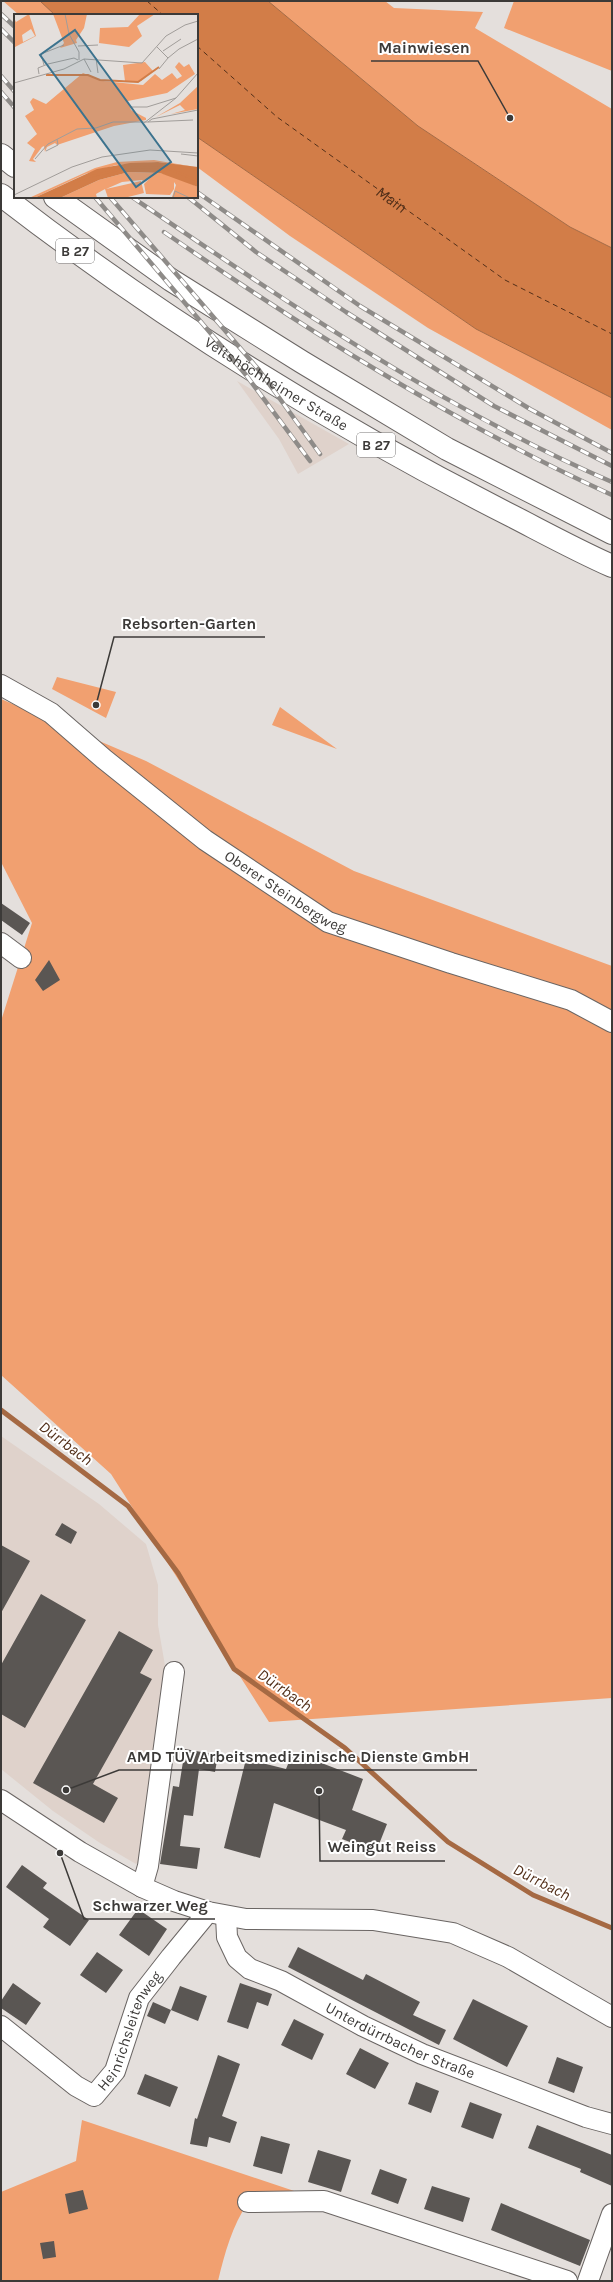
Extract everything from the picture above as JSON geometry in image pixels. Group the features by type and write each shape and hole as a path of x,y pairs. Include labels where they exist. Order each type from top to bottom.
{"highway":[{"path":"1,155 14,165"},
{"name":"Veitshöchheimer Straße","path":"1,195 51,234 150,305 334,421 426,473 612,566"},
{"name":"B 27","path":"56,198 171,280 302,362 447,449 612,533"}],"street":[{"name":"Oberer Steinbergweg","path":"1,684 51,713 104,759 205,840 328,922 451,963 571,1000 612,1022"},
{"path":"1,943 21,958"},
{"path":"142,1887 148,1866 174,1672"},
{"path":"1,1800 80,1852 142,1887 174,1902 217,1914 246,1919 374,1920 453,1933 508,1957 612,2017"},
{"name":"Heinrichsleitenweg","path":"1,2026 76,2086 94,2096 115,2070 139,1998 170,1957 217,1914"},
{"name":"Unterdürrbacher Straße","path":"217,1914 237,1958 250,1969 281,1981 363,2026 422,2054 586,2117 612,2124"},
{"path":"248,2202 324,2201 567,2281"},
{"path":"588,2281 612,2214"}],"shaded area":[{"path":"3,1 40,1 54,14 18,14"},
{"path":"268,1 385,1 394,8 483,12 475,28 612,109 612,248 570,227 418,126"},
{"path":"514,1 612,1 612,71 504,28"},
{"path":"198,138 476,329 612,398 612,430 428,328 290,236 198,168"},
{"path":"237,381 349,444 298,474 279,439"},
{"path":"57,677 116,692 106,718 52,689"},
{"path":"1,699 146,761 354,871 612,966 612,1698 269,1722 111,1474 1,1375 1,1021 32,923 1,862"},
{"path":"280,707 337,749 272,725"},
{"path":"1,1436 99,1504 146,1544 158,1585 158,1625 167,1677 141,1860 136,1864 100,1843 53,1811 1,1769"},
{"path":"82,2120 324,2201 248,2202 242,2211 230,2240 218,2281 1,2281 1,2192 76,2161"}],"water":[{"name":"Main","path":"40,1 268,1 418,126 570,227 612,248 612,398 476,329 198,138 198,14 54,14"}],"building":[{"path":"1,903 30,923 22,935 1,920"},
{"path":"49,960 60,980 43,991 35,980"},
{"path":"62,1523 77,1532 71,1544 55,1535"},
{"path":"1,1545 30,1561 1,1613"},
{"path":"41,1594 86,1620 25,1728 1,1714 1,1665"},
{"path":"119,1631 153,1650 140,1673 152,1679 93,1784 118,1798 104,1823 33,1783"},
{"path":"185,1749 218,1755 215,1772 199,1769 193,1816 184,1815 180,1846 200,1848 197,1869 160,1864 173,1786 179,1787"},
{"path":"293,1752 363,1779 352,1810 387,1824 376,1852 342,1839 346,1830 274,1803 260,1858 224,1848 246,1759 286,1769"},
{"path":"22,1865 47,1883 43,1888 89,1920 70,1946 43,1927 49,1919 6,1887"},
{"path":"138,1909 167,1929 149,1956 119,1935"},
{"path":"298,1947 363,1980 366,1974 420,2002 413,2015 446,2030 439,2045 288,1967"},
{"path":"97,1952 123,1970 106,1993 80,1975"},
{"path":"13,1983 41,2003 26,2025 1,2008 1,2001"},
{"path":"240,1983 272,1994 268,2006 257,2002 248,2029 227,2022"},
{"path":"180,1986 207,1996 198,2021 171,2010"},
{"path":"473,1999 528,2026 507,2067 453,2039"},
{"path":"153,2002 171,2010 165,2024 147,2016"},
{"path":"294,2019 324,2034 312,2060 281,2045"},
{"path":"360,2048 389,2063 375,2089 346,2074"},
{"path":"218,2055 240,2064 222,2116 237,2122 230,2143 209,2137 207,2147 190,2144 195,2118 197,2119"},
{"path":"557,2057 583,2067 574,2093 548,2083"},
{"path":"145,2074 178,2087 170,2107 137,2094"},
{"path":"416,2082 439,2091 431,2113 408,2104"},
{"path":"470,2102 502,2114 493,2139 461,2127"},
{"path":"537,2125 612,2155 612,2186 580,2172 581,2169 528,2148"},
{"path":"261,2136 290,2144 282,2174 253,2166"},
{"path":"318,2150 351,2160 341,2192 308,2182"},
{"path":"380,2169 407,2179 398,2204 371,2194"},
{"path":"432,2186 470,2198 463,2222 424,2209"},
{"path":"83,2190 88,2209 69,2214 65,2194"},
{"path":"501,2203 590,2240 580,2266 491,2230"},
{"path":"54,2241 56,2257 43,2259 40,2243"}],"waterway":[{"name":"Dürrbach","path":"1,1410 128,1506 178,1573 234,1669 345,1748 448,1842 533,1895 612,1928"}],"ferry route":[{"path":"147,1 162,14"},
{"path":"198,47 277,117 505,280 612,334"}],"railway":[{"path":"1,14 14,26"},
{"path":"1,29 14,42"},
{"path":"1,76 14,91"},
{"path":"1,92 14,107"},
{"path":"198,193 360,306 530,409 612,453"},
{"path":"96,198 246,375 310,461"},
{"path":"111,198 259,370 320,454"},
{"path":"133,198 306,313 425,387 486,421 549,453 612,482"},
{"path":"189,198 256,252 346,312 494,406 612,466"},
{"path":"164,232 326,339 438,406 553,467 612,495"}],"place":[{"name":"Mainwiesen","path":"510,118"},
{"name":"Rebsorten-Garten","path":"96,705"},
{"name":"AMD TÜV Arbeitsmedizinische Dienste GmbH","path":"66,1790"},
{"name":"Weingut Reiss","path":"319,1791"},
{"name":"Schwarzer Weg","path":"60,1853"}]}
